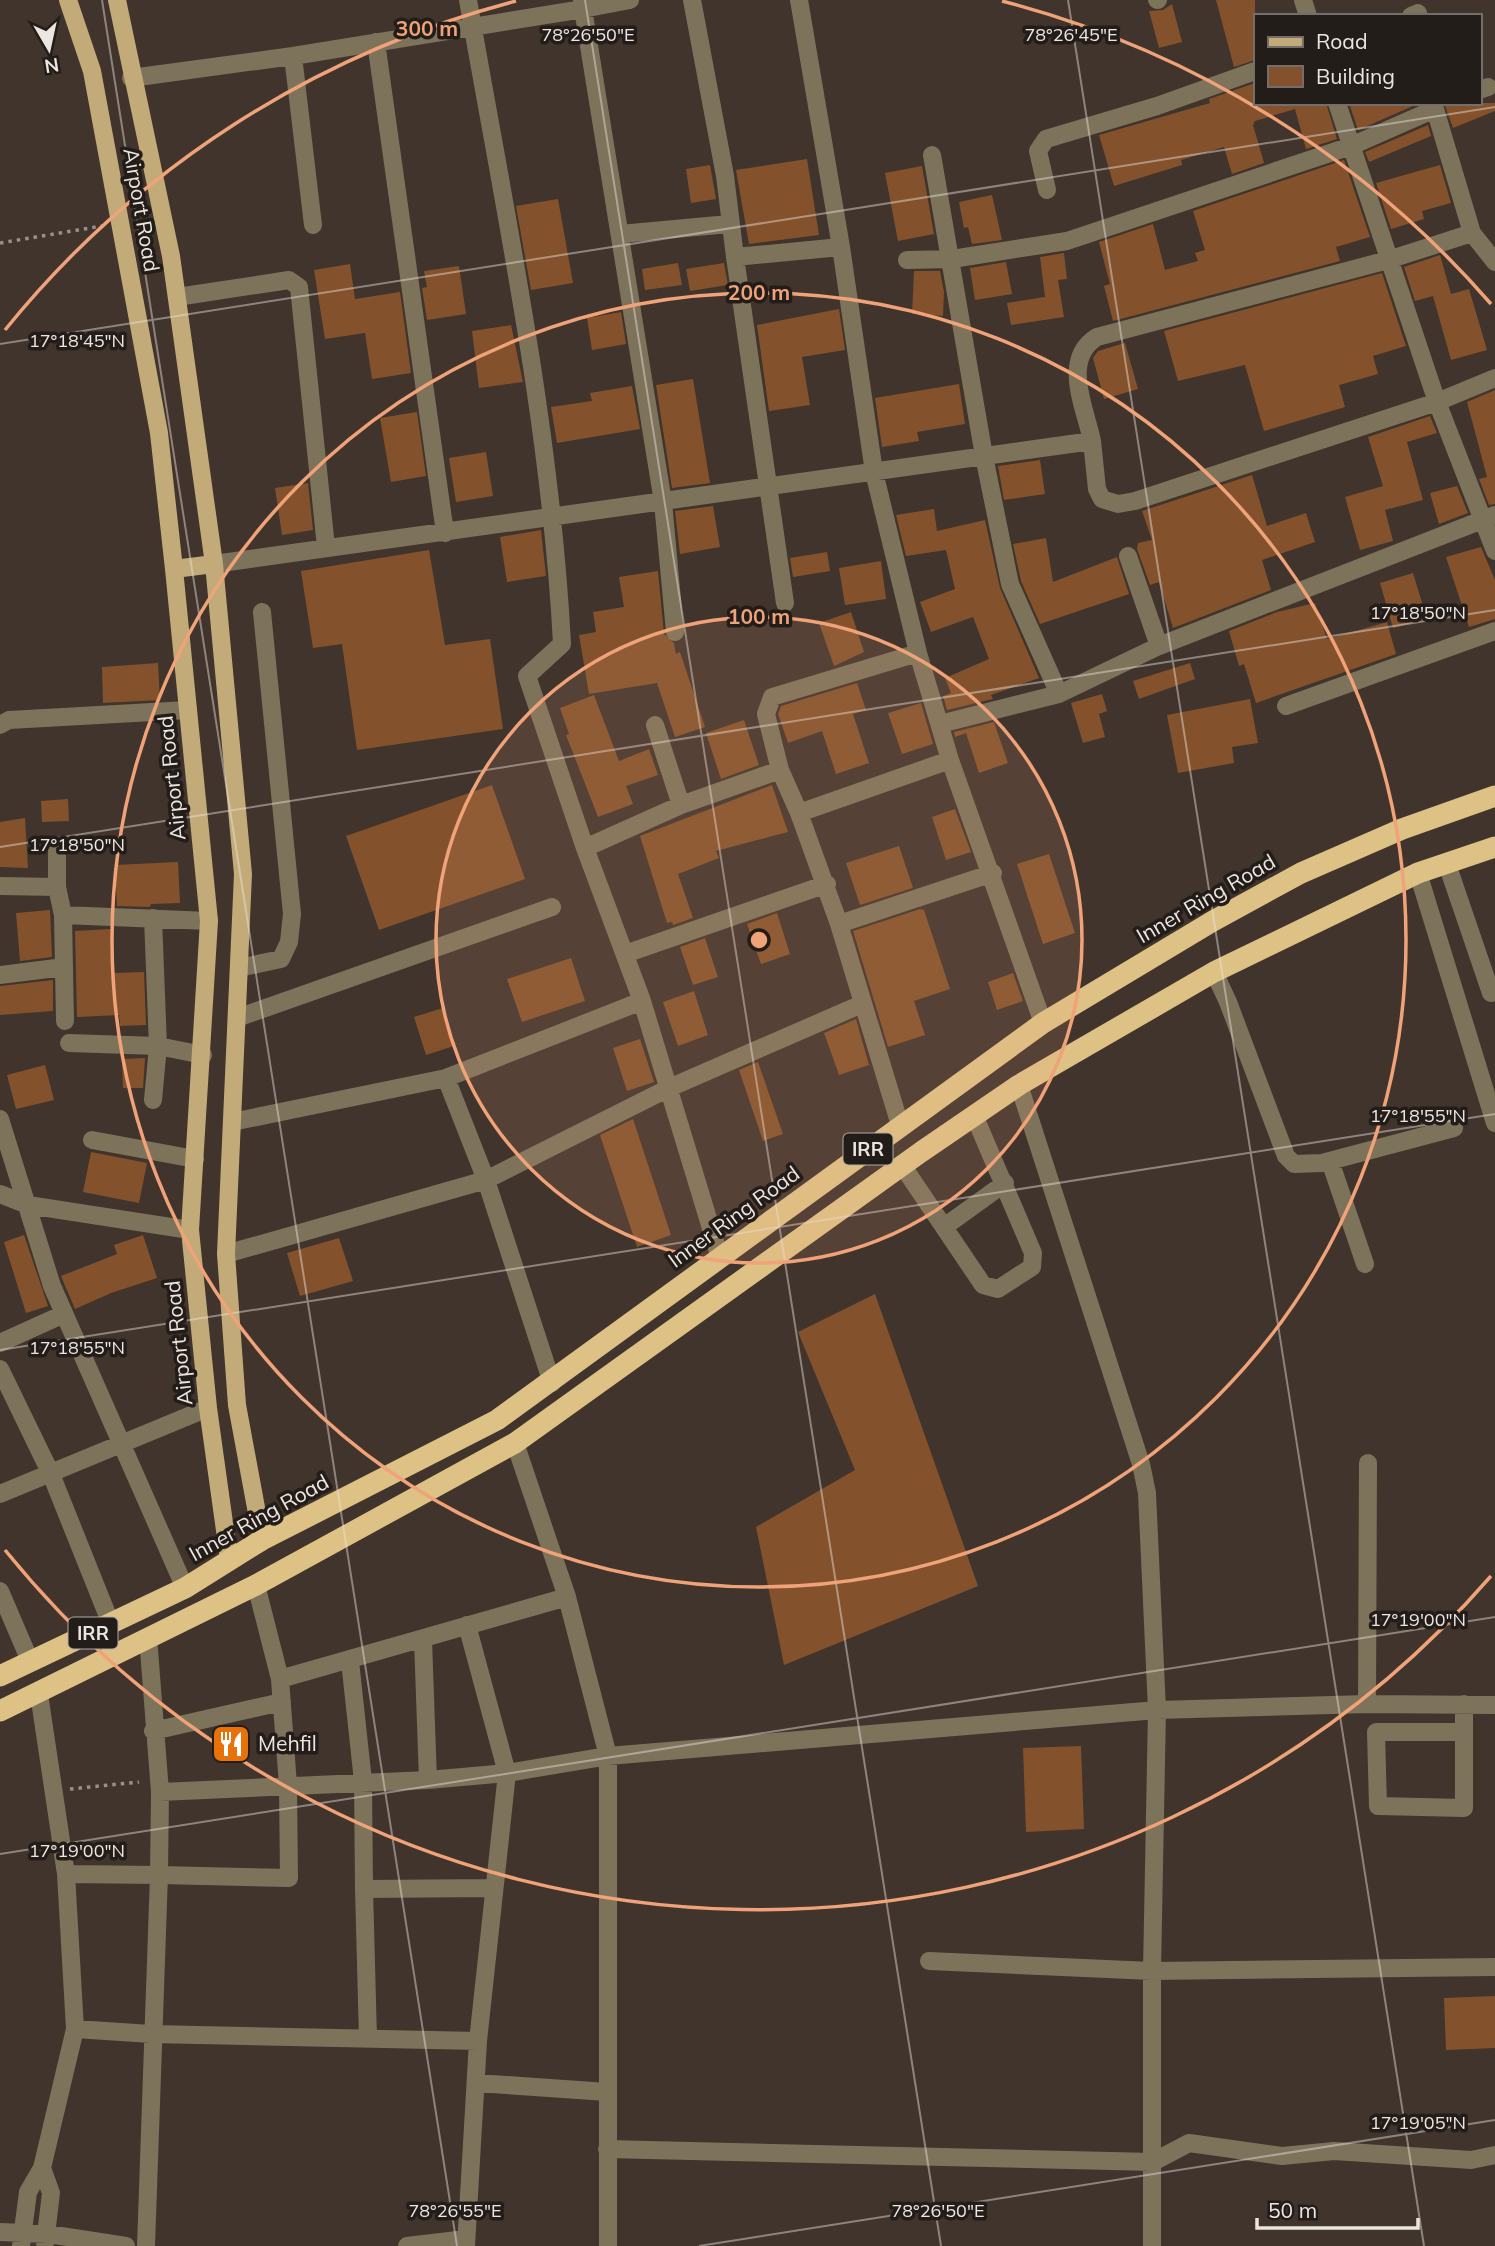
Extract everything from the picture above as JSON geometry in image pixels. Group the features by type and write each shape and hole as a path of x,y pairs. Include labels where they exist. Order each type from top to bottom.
{"highway":[{"name":"Inner Ring Road","path":"0,1676 185,1588 262,1540 497,1420 552,1383 900,1125 1044,1023 1213,921 1301,873 1402,829 1495,796"},
{"name":"IRR","path":"0,1711 256,1585 515,1444 974,1115 1020,1085 1214,972 1418,873 1495,846"}],"main road":[{"name":"Airport Road","path":"68,0 92,71 159,433 174,569 209,921 203,1055 190,1230 208,1408 229,1559"},
{"name":"Airport Road","path":"117,0 131,78 171,256 214,564 243,874 226,1254 237,1405 262,1540"},
{"path":"174,569 214,564"}],"street":[{"path":"468,0 501,184 554,518 562,644 527,676 585,848 642,1001 720,1258"},
{"path":"131,78 293,56 582,4 630,0"},
{"path":"692,0 725,176 729,224 785,603"},
{"path":"799,0 841,247 874,472 918,653 950,760 993,873 1044,1023"},
{"path":"582,4 663,502 675,632"},
{"path":"376,42 445,533"},
{"path":"293,56 313,225"},
{"path":"1047,190 1038,151 1046,139 1157,106 1254,71"},
{"path":"1338,105 1437,402 1489,517 1495,551"},
{"path":"907,260 952,258 1066,242 1351,146 1442,106 1472,233 1495,262"},
{"path":"932,155 952,258 984,456 1010,584 1059,694"},
{"path":"620,233 729,224"},
{"path":"1472,233 1388,260 1097,337 1088,343 1078,360 1076,370 1092,441 1097,489 1102,499 1118,504 1136,501 1437,402 1495,379"},
{"path":"735,257 841,247"},
{"path":"177,297 289,280 299,287 326,547"},
{"path":"214,564 1092,441"},
{"path":"940,724 1059,694 1159,646 1489,517"},
{"path":"1128,556 1159,646"},
{"path":"239,968 281,959 289,942 292,914 262,612"},
{"path":"1286,706 1495,631"},
{"path":"900,1125 827,884 780,770 765,714 772,697 918,653"},
{"path":"0,725 9,720 188,709"},
{"path":"655,725 681,805"},
{"path":"799,813 950,760"},
{"path":"585,848 681,805 780,770"},
{"path":"57,851 57,887 63,915 65,1021"},
{"path":"1447,864 1491,993"},
{"path":"839,925 993,873"},
{"path":"1418,873 1495,1123"},
{"path":"625,954 827,884"},
{"path":"0,886 57,887"},
{"path":"237,1018 552,906"},
{"path":"63,915 209,921"},
{"path":"153,918 158,1046 153,1100"},
{"path":"0,975 64,967"},
{"path":"1214,972 1286,1156 1294,1164 1304,1166 1331,1161 1454,1128"},
{"path":"232,1122 446,1078 642,1001"},
{"path":"226,1254 486,1180 669,1088 862,1004"},
{"path":"69,1043 158,1046 203,1055"},
{"path":"446,1078 486,1180 552,1383"},
{"path":"1020,1085 1143,1473 1147,1493 1157,1710 1152,1971 1152,2246"},
{"path":"902,1165 983,1285 998,1289 1032,1267 1033,1254 1005,1182 974,1115"},
{"path":"0,1119 52,1286 185,1588"},
{"path":"92,1140 195,1159"},
{"path":"1331,1161 1365,1264"},
{"path":"944,1227 1005,1182"},
{"path":"0,1194 28,1205 190,1230"},
{"path":"0,1343 64,1314"},
{"path":"0,1369 51,1474 111,1624"},
{"path":"0,1494 208,1408"},
{"path":"515,1444 567,1597 608,1756 608,2246"},
{"path":"1367,1704 1368,1463"},
{"path":"66,1874 289,1878 288,1785 280,1679 256,1585"},
{"path":"0,1591 30,1661"},
{"path":"280,1679 567,1597"},
{"path":"407,2246 466,2243 478,2041 507,1773 467,1625"},
{"path":"146,2246 151,2034 159,1875 159,1786 148,1637"},
{"path":"423,1640 428,1780"},
{"path":"350,1661 363,1781 368,2038"},
{"path":"23,2239 28,2192 42,2168 75,2029 66,1874 39,1694"},
{"path":"153,1731 282,1702"},
{"path":"159,1786 428,1780 507,1773 608,1756 1157,1710 1367,1704 1495,1705"},
{"path":"1463,1732 1376,1732 1378,1806 1464,1808 1464,1704"},
{"path":"364,1889 494,1888"},
{"path":"929,1961 1152,1971 1495,1967"},
{"path":"75,2029 151,2034 478,2041"},
{"path":"477,2083 607,2092"},
{"path":"607,2149 1153,2162 1189,2143 1282,2156 1334,2151 1471,2160 1495,2155"},
{"path":"42,2168 51,2193 46,2240"},
{"path":"0,2232 23,2239 126,2246"}],"path":[{"path":"0,243 120,223"},
{"path":"54,1791 159,1786"}],"building":[{"path":"1216,0 1255,0 1254,60 1234,67"},
{"path":"1172,4 1182,42 1159,48 1149,11 1163,10"},
{"path":"1254,83 1254,105 1327,105 1337,139 1306,149 1295,109 1255,121 1253,125 1264,163 1232,174 1224,147 1181,160 1182,165 1114,186 1099,135 1210,103 1209,99"},
{"path":"1495,103 1495,111 1453,128 1445,105"},
{"path":"1350,105 1415,105 1358,130"},
{"path":"1428,125 1431,136 1369,162 1365,152"},
{"path":"807,159 819,235 749,244 736,170"},
{"path":"1344,160 1370,237 1336,247 1340,261 1113,321 1104,286 1110,284 1099,242 1153,224 1165,270 1198,261 1195,253 1205,250 1193,211"},
{"path":"710,165 716,199 691,203 686,169"},
{"path":"1440,165 1451,203 1422,211 1424,219 1391,229 1376,183"},
{"path":"922,166 934,234 898,241 885,173"},
{"path":"992,195 1002,240 972,244 968,227 964,228 959,202"},
{"path":"558,199 573,283 531,290 516,206"},
{"path":"1064,253 1067,279 1058,280 1064,317 1011,325 1007,303 1045,297 1040,257"},
{"path":"1440,255 1451,294 1469,289 1487,350 1451,360 1433,296 1415,301 1404,267"},
{"path":"1006,262 1012,294 975,300 970,268"},
{"path":"678,263 682,285 645,290 642,269"},
{"path":"724,263 728,285 690,291 686,269"},
{"path":"350,264 355,299 400,292 411,373 372,379 365,333 325,339 314,270"},
{"path":"459,266 466,314 427,320 422,288 427,287 424,271"},
{"path":"914,271 940,271 944,292 943,316 912,314"},
{"path":"1382,273 1406,346 1373,356 1378,374 1339,385 1345,407 1264,431 1245,365 1178,381 1164,331"},
{"path":"839,309 845,350 802,357 810,405 769,411 757,325"},
{"path":"621,312 626,344 592,350 587,318"},
{"path":"511,325 523,382 479,388 472,331"},
{"path":"1125,343 1138,389 1104,399 1093,358 1098,351"},
{"path":"693,379 710,483 672,488 656,385"},
{"path":"959,384 965,424 917,432 919,441 882,447 875,398"},
{"path":"632,386 640,429 557,443 551,407 592,401 590,393"},
{"path":"1495,390 1495,504 1489,505 1479,479 1487,477 1467,402"},
{"path":"417,412 426,476 391,482 380,418"},
{"path":"1430,416 1437,433 1407,442 1423,500 1385,510 1393,541 1360,550 1345,497 1383,486 1368,437"},
{"path":"486,452 493,496 456,502 449,458"},
{"path":"1040,460 1045,494 1004,500 998,466"},
{"path":"1252,475 1267,526 1306,513 1315,542 1262,560 1271,590 1173,628 1159,582 1150,585 1137,549 1138,543 1152,540 1142,511"},
{"path":"308,483 313,530 282,535 275,488"},
{"path":"1457,486 1468,513 1439,524 1430,493"},
{"path":"713,506 720,547 680,554 675,511"},
{"path":"934,509 937,531 985,520 1000,588 1039,678 991,695 993,699 947,710 943,696 951,693 945,678 989,659 973,617 931,632 920,602 955,589 946,550 906,556 896,515"},
{"path":"541,530 546,576 507,582 500,537"},
{"path":"1046,538 1053,582 1117,557 1129,594 1040,624 1021,581 1013,544"},
{"path":"1481,547 1495,580 1495,619 1469,627 1446,557"},
{"path":"429,550 445,645 490,639 503,729 357,750 342,644 313,648 301,571"},
{"path":"827,552 830,571 793,577 790,558"},
{"path":"881,561 886,599 845,605 839,568"},
{"path":"658,571 664,634 674,643 676,654 680,652 705,727 675,737 657,683 589,694 579,635 596,632 593,612 624,607 619,577"},
{"path":"1413,573 1427,619 1393,628 1380,583"},
{"path":"1315,603 1327,639 1387,622 1396,654 1256,703 1244,664 1239,666 1229,631 1277,612"},
{"path":"851,612 864,652 834,666 819,623"},
{"path":"158,663 160,700 103,703 102,667"},
{"path":"1190,663 1195,679 1139,699 1133,681"},
{"path":"857,683 866,710 853,714 869,763 836,774 822,731 788,743 778,714 781,706"},
{"path":"1102,694 1107,711 1099,714 1105,737 1083,743 1071,703"},
{"path":"594,695 619,761 649,749 658,775 626,786 633,804 598,817 566,735 569,734 560,708"},
{"path":"1250,699 1258,743 1232,747 1234,763 1178,773 1167,715"},
{"path":"921,703 933,744 902,754 888,713"},
{"path":"744,720 759,765 721,779 706,733"},
{"path":"994,722 1008,763 979,773 966,733 955,737 954,732"},
{"path":"492,785 525,879 379,930 346,836"},
{"path":"772,785 788,832 716,851 719,858 678,874 693,918 673,925 672,922 667,923 640,836"},
{"path":"68,799 69,821 42,822 41,801"},
{"path":"955,809 971,852 946,860 932,817"},
{"path":"25,818 28,868 0,867 0,822"},
{"path":"899,846 913,888 860,905 846,863"},
{"path":"1049,854 1075,933 1043,944 1017,864"},
{"path":"178,862 180,903 151,904 150,907 117,906 115,865"},
{"path":"50,910 52,957 20,961 16,913"},
{"path":"924,910 950,989 914,1001 925,1035 888,1047 853,931"},
{"path":"777,913 790,954 761,964 747,924"},
{"path":"111,929 113,973 144,972 146,1025 120,1026 119,1015 77,1017 75,931"},
{"path":"705,938 718,977 693,985 680,947"},
{"path":"571,958 585,1001 522,1022 507,979"},
{"path":"1013,973 1023,1001 997,1010 988,982"},
{"path":"53,980 53,1011 0,1015 0,986"},
{"path":"694,991 708,1035 678,1046 663,1002"},
{"path":"443,1008 454,1046 426,1055 414,1017"},
{"path":"856,1019 869,1065 839,1075 824,1033"},
{"path":"640,1039 654,1082 627,1091 613,1048"},
{"path":"145,1058 143,1088 123,1088 122,1059"},
{"path":"758,1062 783,1134 763,1141 739,1070"},
{"path":"45,1065 54,1100 16,1109 7,1075"},
{"path":"633,1119 671,1235 637,1247 600,1135"},
{"path":"91,1152 147,1163 139,1203 83,1192"},
{"path":"24,1235 48,1306 26,1313 4,1242"},
{"path":"143,1235 157,1278 111,1293 75,1309 61,1276 117,1254 114,1245"},
{"path":"339,1238 353,1281 300,1296 287,1253"},
{"path":"875,1294 978,1586 784,1665 756,1527 855,1470 798,1332"},
{"path":"1081,1746 1084,1829 1026,1832 1023,1748"},
{"path":"1495,1996 1495,2048 1446,2050 1444,1998"}],"place":[{"name":"Mehfil","path":"231,1744"}]}
